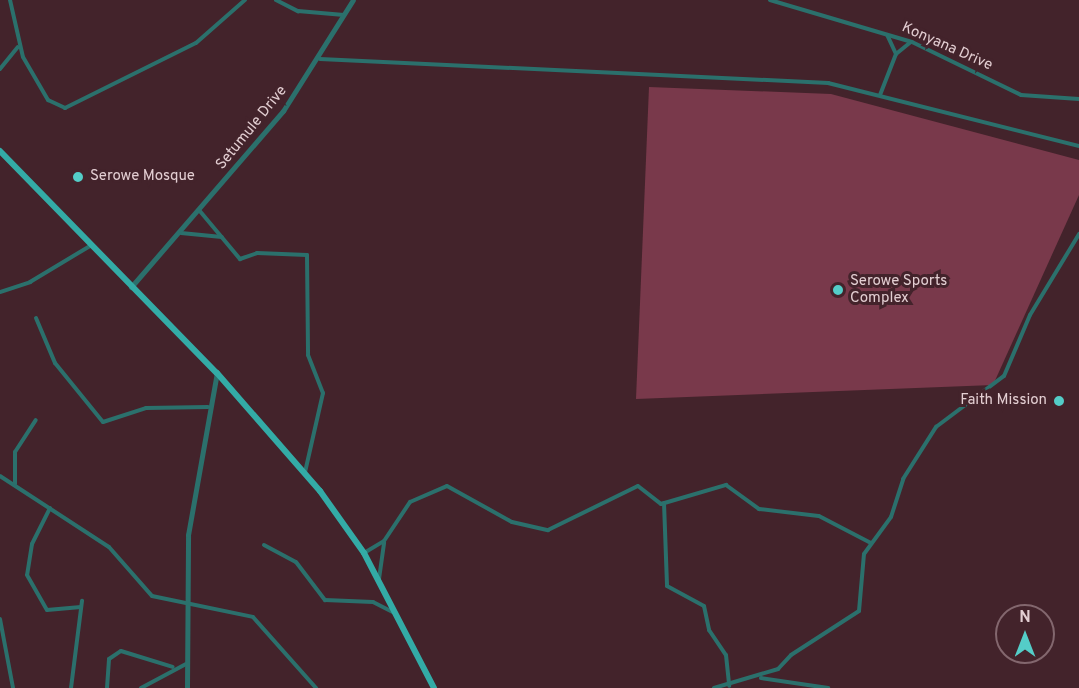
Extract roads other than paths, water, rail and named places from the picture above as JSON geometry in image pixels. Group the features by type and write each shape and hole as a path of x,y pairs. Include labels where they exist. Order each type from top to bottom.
{"main road":[{"path":"0,151 90,246 217,373 304,473 364,553 434,688"}],"street":[{"path":"10,0 18,46 48,100 69,108 131,72 196,43 245,0"},
{"path":"268,0 305,12 345,15"},
{"name":"Setumule Drive","path":"131,287 181,233 320,59 355,0"},
{"name":"Konyana Drive","path":"770,0 912,42 1021,95 1079,99"},
{"path":"887,34 896,54"},
{"path":"880,95 896,54 912,42"},
{"path":"0,69 18,46"},
{"path":"320,59 815,81 880,95 1079,146"},
{"path":"199,210 240,259 257,253 308,255 308,355 323,393 304,473"},
{"path":"181,233 222,237"},
{"path":"760,678 859,611 861,565 871,543 891,517 900,484 936,427 1004,376 1030,315 1079,234"},
{"path":"0,292 41,276 90,246"},
{"path":"36,318 55,363 103,422 146,408 208,407"},
{"path":"187,688 184,604 191,508 208,407 217,373"},
{"path":"15,484 15,452 36,420"},
{"path":"0,477 15,484 115,552 146,591 184,604 233,609 254,617 316,688"},
{"path":"379,580 384,540 398,513 440,486 512,522 548,530 638,486 664,503 726,485 759,509 819,516 871,543"},
{"path":"664,503 667,586 704,606 709,630 726,655 729,686"},
{"path":"50,508 32,544 27,575 48,609 81,607"},
{"path":"364,553 384,540"},
{"path":"264,545 296,562 325,600 373,602 394,612"},
{"path":"71,688 82,601"},
{"path":"0,619 14,688"},
{"path":"107,688 109,659 121,651 173,667"},
{"path":"141,688 173,667 186,664"},
{"path":"714,688 760,678 802,681 828,688"},
{"path":"802,681 803,688"}],"place":[{"name":"Serowe Mosque","path":"78,177"},
{"name":"Serowe Sports Complex","path":"838,290"},
{"name":"Faith Mission","path":"1059,401"}]}
